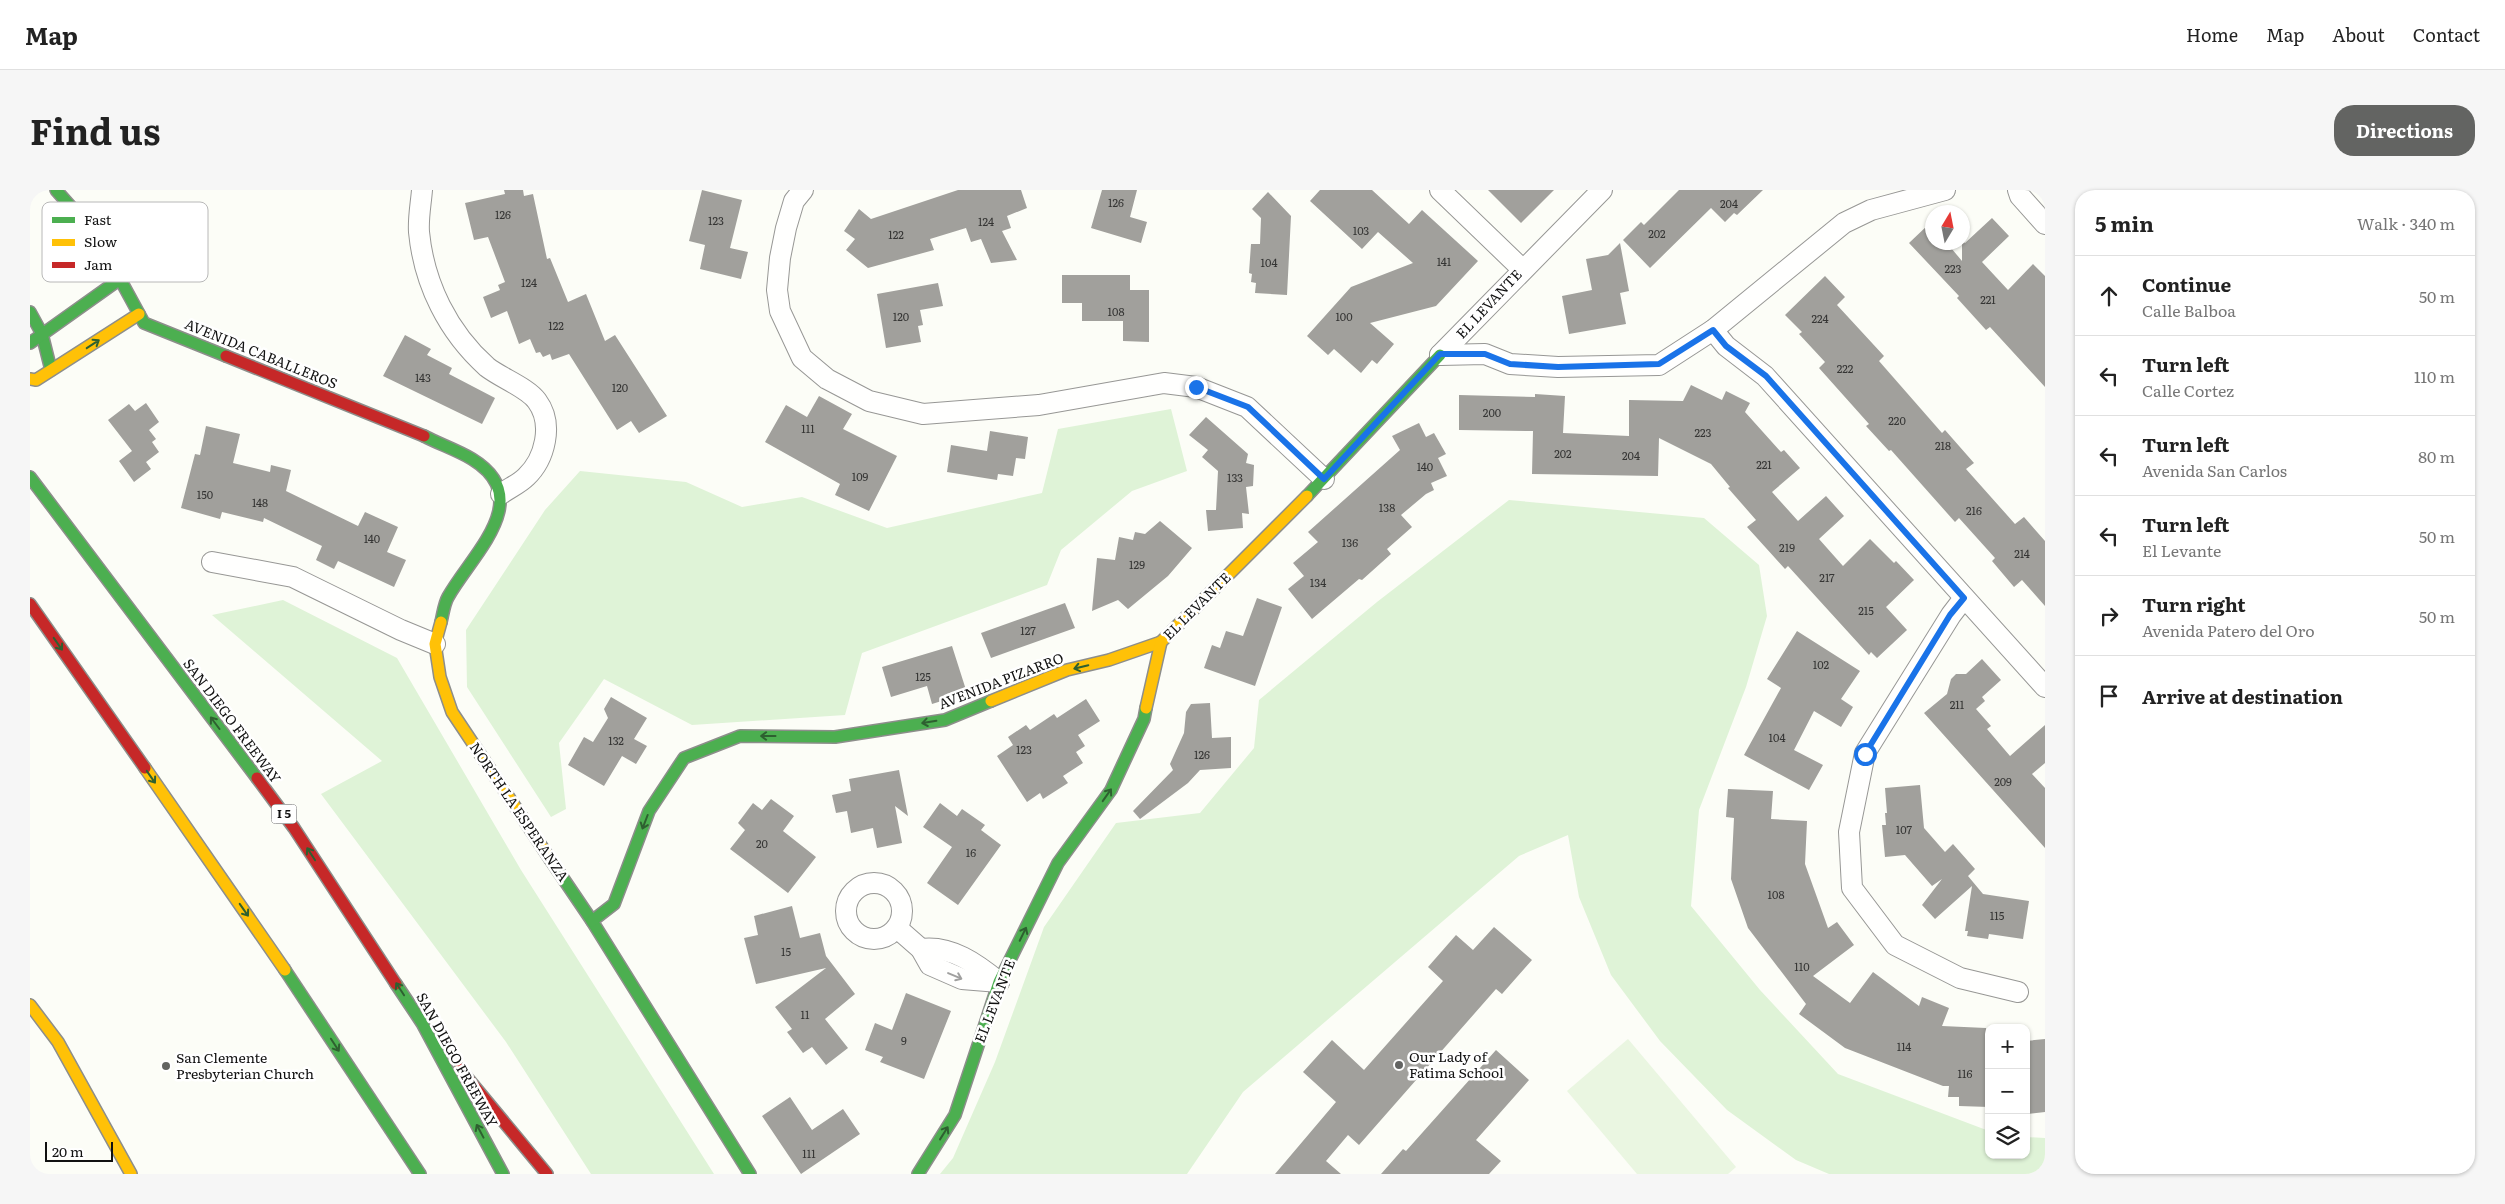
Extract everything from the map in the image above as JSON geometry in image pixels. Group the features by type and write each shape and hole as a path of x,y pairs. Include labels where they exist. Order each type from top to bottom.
{"main road":[{"name":"AVENIDA CABALLEROS","path":"56,190 67,202"},
{"path":"30,343 116,282"},
{"name":"AVENIDA CABALLEROS","path":"122,282 144,323 415,433 472,459 492,475 501,494"},
{"path":"30,312 42,334 52,370"},
{"path":"30,379 36,380 139,314"},
{"name":"EL LEVANTE","path":"918,1174 955,1115 999,982 1058,863 1111,790 1144,719 1161,642 1324,479 1440,354"},
{"name":"SAN DIEGO FREEWAY","path":"30,477 294,828 422,1022 503,1174"},
{"path":"435,644 447,598 486,541 500,510 501,494"},
{"path":"30,604 272,950 420,1174"},
{"name":"AVENIDA PIZARRO","path":"592,921 614,904 649,811 684,758 740,736 835,737 944,720 1067,670 1109,660 1161,642"},
{"name":"NORTH LA ESPERANZA","path":"435,644 440,677 452,712 592,921 750,1174"},
{"path":"1109,660 1122,666"},
{"path":"1138,677 1150,696"},
{"path":"30,1005 58,1042 131,1174"},
{"path":"422,1022 547,1174"}],"street":[{"path":"422,190 419,230 425,268 438,304 465,345 489,368 537,400 545,416 546,437 538,462 525,478 501,494"},
{"path":"803,190 794,201 786,228 780,258 777,290 780,311 802,358 827,379 869,401 923,414 1039,405 1164,383 1196,387 1248,407 1324,479"},
{"path":"1440,190 1522,269"},
{"name":"EL LEVANTE","path":"1440,354 1602,190"},
{"path":"1440,354 1485,354 1510,364 1558,367 1659,364 1713,330 1844,223 1872,210 1945,190"},
{"path":"2018,190 2020,196 2045,224"},
{"path":"1713,330 1726,346 1766,376 2045,687"},
{"path":"212,562 293,577 401,630 435,644"},
{"path":"1964,598 1950,615 1865,754 1849,832 1852,888 1895,944 1960,978 2018,992"},
{"path":"897,928 921,949 930,965 962,979 999,982"}],"green space":[{"path":"1171,409 1187,471 1132,491 1061,550 1047,585 862,653 845,715 692,725 604,679 559,743 566,809 551,817 467,687 466,630 545,510 580,471 686,482 742,507 802,497 887,528 1042,493 1058,429"},
{"path":"1509,500 1704,518 1759,565 1767,616 1746,687 1699,810 1691,906 1760,990 1838,1074 1985,1129 1985,1159 2030,1159 2030,1137 2045,1138 2045,1174 1829,1174 1796,1160 1727,1110 1660,1041 1611,975 1579,897 1568,835 1519,856 1243,1092 1187,1174 940,1174 953,1158 995,1062 1044,927 1116,823 1200,813 1254,748 1259,700 1377,602"},
{"path":"283,600 397,658 521,870 714,1174 591,1174 506,1042 321,794 382,761 212,615"},
{"path":"1628,1039 1736,1167 1728,1174 1637,1174 1567,1091"}],"building":[{"path":"504,190 523,190 524,196 533,194 547,259 550,258 568,302 586,294 605,341 615,335 667,416 639,433 631,421 617,430 569,354 552,360 550,354 543,357 540,352 536,353 530,339 519,344 507,311 491,318 483,297 500,290 498,285 505,282 488,237 474,240 465,203 505,194"},
{"path":"702,190 742,200 730,248 748,252 741,279 700,269 705,245 689,241"},
{"path":"958,190 1021,190 1027,208 1007,216 1011,228 1002,231 1017,260 991,263 981,239 971,242 966,228 930,239 934,250 868,268 846,250 855,239 844,231 859,209 871,219"},
{"path":"1102,190 1137,190 1130,217 1147,222 1141,243 1091,228"},
{"path":"1320,190 1372,190 1409,224 1422,210 1478,261 1436,306 1370,323 1394,344 1377,364 1372,360 1361,373 1334,349 1328,355 1307,336 1351,287 1413,263 1378,232 1362,249 1310,201"},
{"path":"1488,190 1554,190 1521,223"},
{"path":"1679,190 1763,190 1737,215 1734,213 1725,222 1711,208 1650,268 1623,240 1641,222 1644,225"},
{"path":"1268,192 1291,216 1287,295 1255,293 1256,283 1251,282 1252,274 1249,273 1251,244 1260,244 1261,218 1252,209"},
{"path":"1992,218 2009,236 1982,262 2008,290 2033,264 2045,276 2045,387 1990,327 1986,330 1957,298 1959,296 1909,243 1925,228 1925,250 1953,250 1962,261 1962,250 1970,250 1970,238"},
{"path":"1620,243 1629,291 1620,293 1626,324 1569,334 1562,296 1592,290 1586,259 1608,255"},
{"path":"1062,275 1130,275 1130,290 1149,290 1149,342 1123,341 1123,321 1082,321 1082,303 1062,303"},
{"path":"1825,276 1845,297 1837,305 1884,356 1879,361 1942,433 1945,430 1974,463 1966,469 2015,524 2024,517 2045,541 2045,606 2022,580 2014,587 1992,561 1995,558 1959,518 1955,522 1891,450 1889,451 1866,426 1869,424 1819,368 1825,362 1799,334 1802,332 1785,315"},
{"path":"938,283 943,306 920,310 923,325 918,326 921,342 886,348 877,294"},
{"path":"405,335 431,349 427,355 452,368 449,374 495,398 482,424 383,376"},
{"path":"1691,385 1722,400 1726,391 1750,403 1745,412 1781,452 1784,450 1800,468 1772,492 1798,521 1826,496 1844,516 1819,539 1843,566 1870,539 1894,563 1896,561 1914,580 1886,607 1907,630 1877,658 1871,652 1869,655 1788,566 1785,569 1747,527 1756,520 1728,488 1730,487 1711,464 1659,438 1658,476 1532,474 1533,431 1459,430 1459,395 1535,397 1535,394 1565,396 1563,433 1629,436 1629,400 1683,401"},
{"path":"819,396 852,414 843,429 897,456 869,511 835,495 840,484 765,442 786,405 807,417"},
{"path":"146,403 159,422 149,430 156,439 152,442 159,452 146,462 151,469 134,482 119,461 132,451 108,420 129,404 135,411"},
{"path":"1206,417 1248,454 1246,463 1254,465 1253,486 1246,487 1249,514 1242,513 1243,528 1208,531 1206,510 1216,510 1218,471 1202,457 1208,450 1189,435"},
{"path":"1419,423 1426,437 1434,433 1446,454 1438,458 1447,476 1431,483 1434,490 1426,494 1401,515 1412,527 1387,549 1391,554 1362,580 1359,579 1312,619 1288,589 1304,576 1293,563 1318,542 1308,532 1400,450 1392,436"},
{"path":"206,426 240,434 233,463 270,472 271,465 291,470 286,491 358,526 365,512 398,527 387,552 406,560 394,587 338,561 334,569 316,560 322,546 264,518 263,522 222,512 220,519 181,508 195,454 200,455"},
{"path":"990,431 1028,437 1025,459 1016,458 1013,476 998,474 997,480 947,472 951,445 987,451"},
{"path":"1160,521 1192,548 1168,576 1128,609 1118,600 1092,611 1097,558 1115,560 1119,537 1133,540 1135,532 1145,534"},
{"path":"1257,598 1282,607 1255,686 1204,668 1212,645 1220,648 1226,631 1243,636"},
{"path":"1065,603 1075,628 991,658 981,633"},
{"path":"1797,631 1860,671 1841,699 1853,707 1841,727 1814,711 1794,750 1823,765 1809,790 1744,755 1781,688 1767,679"},
{"path":"952,646 967,693 932,704 927,686 891,697 882,667"},
{"path":"1982,659 2001,680 1982,697 1985,701 1976,709 1991,726 1987,729 2010,756 2045,725 2045,763 2032,774 2045,788 2045,848 1924,713 1947,694 1951,679 1956,674 1966,674"},
{"path":"611,697 647,718 634,739 647,746 636,764 622,756 604,786 568,765 584,737 593,742 608,718 604,709"},
{"path":"1086,699 1100,721 1078,735 1085,746 1076,752 1083,763 1063,776 1068,783 1043,799 1040,793 1027,802 997,756 1013,745 1008,737 1026,725 1030,730 1054,714 1057,718"},
{"path":"1210,703 1212,738 1231,737 1231,768 1200,770 1188,783 1140,819 1133,811 1173,770 1170,764 1184,733 1186,712 1191,704"},
{"path":"899,770 908,816 895,806 902,843 877,848 873,828 851,833 847,811 836,813 832,795 851,791 849,779"},
{"path":"1920,785 1924,828 1945,852 1953,844 1975,869 1968,876 1983,894 2029,901 2023,939 1989,934 1988,939 1967,936 1968,931 1965,931 1972,886 1935,919 1922,905 1942,879 1932,886 1905,855 1885,857 1882,825 1886,825 1885,813 1887,813 1885,788"},
{"path":"1728,789 1773,791 1771,819 1807,821 1805,864 1828,928 1837,922 1854,945 1813,976 1850,1003 1873,972 1919,1006 1922,997 1949,1008 1942,1026 1985,1028 1985,1107 1959,1106 1959,1097 1948,1097 1949,1086 1943,1086 1845,1048 1799,1014 1806,1004 1748,928 1731,879 1734,818 1726,817"},
{"path":"771,799 794,816 783,831 816,857 788,893 730,849 745,830 738,823 753,803 762,810"},
{"path":"940,803 957,816 962,809 985,825 981,830 1001,845 958,905 927,883 952,847 923,827"},
{"path":"792,906 800,938 820,933 826,956 855,994 825,1019 848,1048 826,1065 812,1047 803,1053 787,1032 792,1029 775,1007 826,968 756,984 744,938 758,935 754,916"},
{"name":"Our Lady of Fatima School","path":"1494,927 1532,960 1502,994 1496,989 1359,1145 1348,1135 1326,1161 1341,1174 1275,1174 1336,1102 1303,1072 1332,1040 1364,1070 1443,981 1428,967 1456,935 1473,950"},
{"path":"906,993 951,1011 924,1079 880,1062 883,1057 865,1050 875,1023 892,1030"},
{"path":"2045,1039 2045,1112 2030,1114 2030,1069 2030,1041"},
{"path":"1496,1050 1529,1080 1476,1140 1501,1161 1489,1174 1381,1174 1403,1149 1406,1151"},
{"path":"790,1097 812,1130 843,1109 860,1134 801,1174 762,1116"}],"traffic: fast":[{"path":"56,190 67,202"},
{"path":"30,343 116,282"},
{"path":"122,282 144,323 226,356"},
{"path":"30,312 42,334 51,370"},
{"path":"1307,496 1440,355"},
{"path":"424,436 472,459 491,475 499,491 499,509 493,527 448,597 441,622"},
{"path":"30,477 257,778"},
{"path":"592,921 614,904 649,811 684,758 740,736 835,737 945,720 991,701"},
{"path":"918,1174 955,1115 999,982 1058,863 1111,790 1144,719 1146,708"},
{"path":"550,859 592,921 750,1174"},
{"path":"285,970 420,1174"},
{"path":"396,984 422,1023 503,1174"}],"traffic: slow":[{"path":"30,379 36,380 139,314"},
{"path":"1146,708 1161,642 1307,496"},
{"path":"441,622 435,644 440,677 452,712 550,859"},
{"path":"991,701 1067,670 1109,660 1161,642"},
{"path":"145,768 285,970"},
{"path":"30,1005 58,1042 131,1174"}],"traffic: jam":[{"path":"226,356 424,436"},
{"path":"30,604 145,768"},
{"path":"257,778 294,828 396,984"},
{"path":"460,1069 547,1174"}],"place":[{"name":"Our Lady of Fatima School","path":"1399,1065"},
{"name":"San Clemente Presbyterian Church","path":"166,1066"}],"route":[{"path":"1196,387 1248,407 1324,479 1440,354 1485,354 1510,364 1558,367 1659,364 1713,330 1726,346 1766,376 1964,598 1950,615 1865,754"}]}
